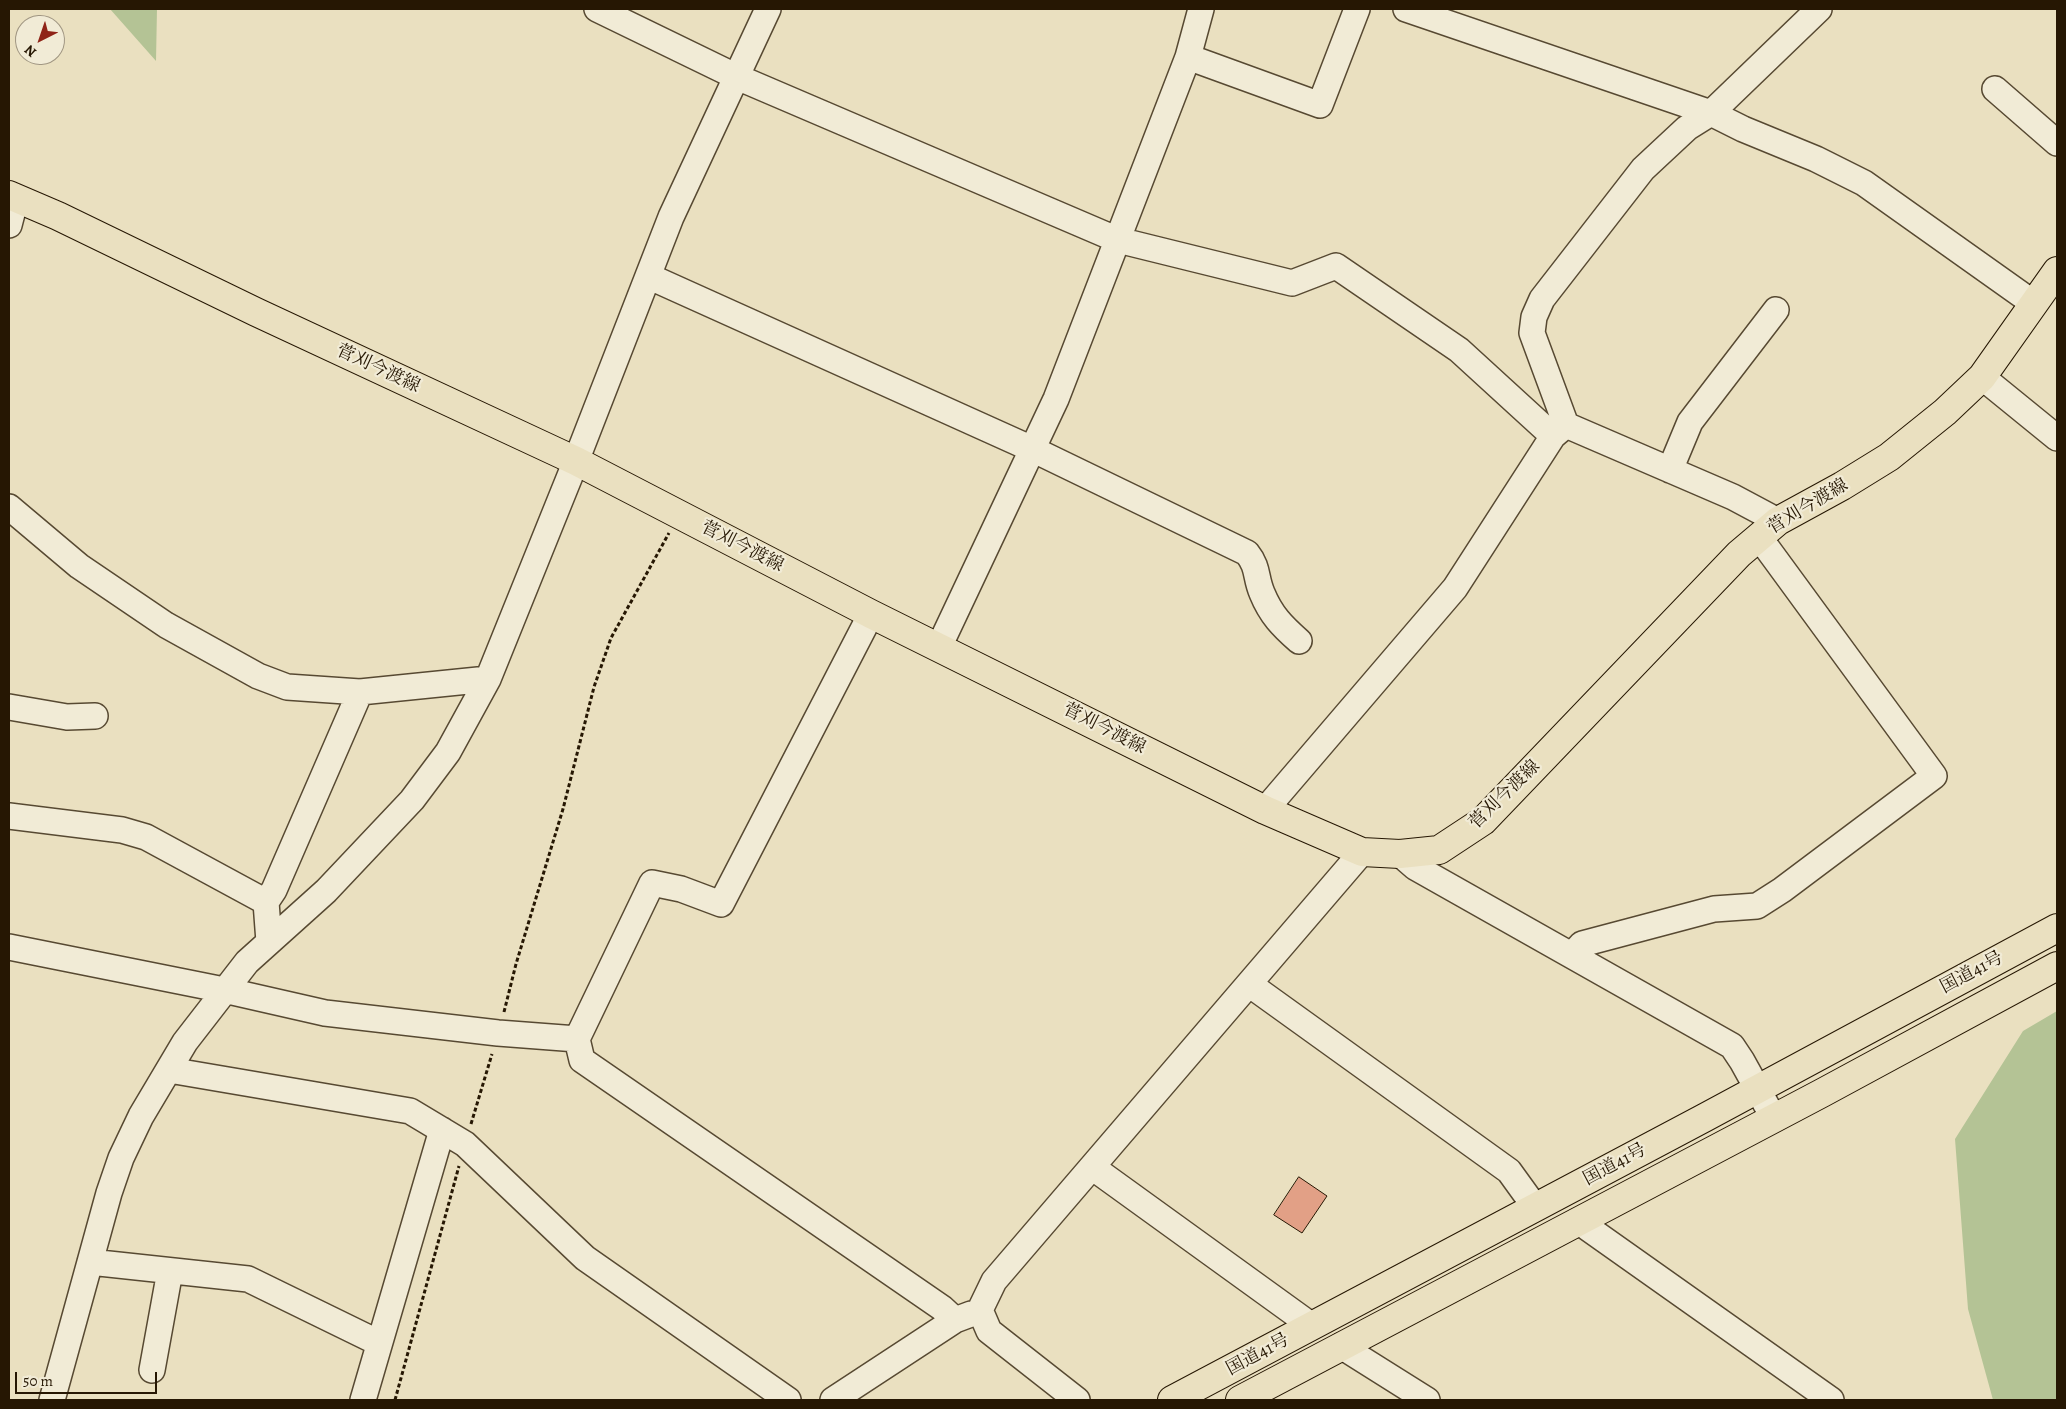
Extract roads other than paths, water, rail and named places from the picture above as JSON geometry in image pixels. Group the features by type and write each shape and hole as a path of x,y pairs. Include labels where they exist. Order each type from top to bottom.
{"main road":[{"name":"菅刈今渡線","path":"12,197 139,254 256,312 576,461 871,614 1265,810 1362,852 1400,854 1439,850 1482,821 1738,554 1769,529 1889,457 1945,412 1982,377 2057,271"},
{"name":"国道41号","path":"1172,1400 1536,1208 2057,928"},
{"name":"国道41号","path":"1240,1400 1907,1048 2057,966"}],"street":[{"path":"597,9 737,77 1118,240 1292,283 1336,266 1459,350 1560,430 1670,470 1733,497 1769,529 1934,776 1782,890 1757,906 1714,909 1582,944 1572,955"},
{"path":"52,1400 121,1158 141,1116 186,1042 247,962 326,891 412,800 448,752 488,679 576,461 671,217 768,9"},
{"path":"939,647 1056,399 1144,172 1145,164 1188,57 1201,9"},
{"path":"1188,57 1320,106 1357,9"},
{"path":"1406,9 1711,113 1743,129 1816,159 1864,183 2033,303"},
{"path":"1265,810 1455,588 1560,430 1532,333 1534,317 1542,299 1643,169 1687,128 1711,113 1819,9"},
{"path":"1995,89 2057,143"},
{"path":"9,225 12,197"},
{"path":"648,276 1032,450 1247,553 1254,562 1262,593 1278,622 1298,640"},
{"path":"1670,470 1690,422 1776,310"},
{"path":"1982,377 2057,438"},
{"path":"9,507 79,566 166,625 258,676 287,688 360,692 488,679"},
{"path":"871,614 721,904 681,889 652,883 577,1039 582,1060 942,1308 955,1320"},
{"path":"269,942 266,902 274,890 360,692"},
{"path":"9,707 66,717 95,716"},
{"path":"9,816 122,830 146,837 266,902"},
{"path":"833,1400 955,1320 980,1310 994,1281 1362,852"},
{"path":"1400,854 1415,866 1732,1046 1773,1118"},
{"path":"9,947 224,990 325,1013 498,1033 577,1039"},
{"path":"1249,984 1509,1170 1536,1208"},
{"path":"169,1070 410,1111 465,1144 585,1258 788,1400"},
{"path":"363,1400 442,1130"},
{"path":"1092,1167 1312,1326"},
{"path":"1578,1221 1831,1400"},
{"path":"90,1262 248,1279 379,1344"},
{"path":"152,1370 170,1271"},
{"path":"980,1310 989,1331 1077,1400"},
{"path":"1341,1346 1401,1394 1427,1400"}]}
